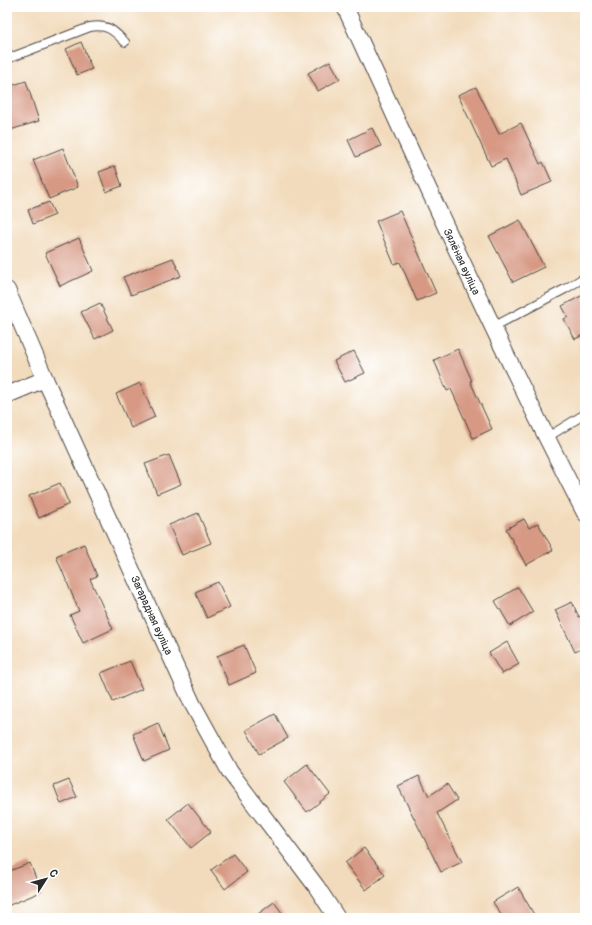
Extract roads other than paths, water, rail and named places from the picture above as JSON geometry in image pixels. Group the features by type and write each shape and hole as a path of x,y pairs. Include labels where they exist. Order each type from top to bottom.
{"street":[{"name":"Зялёная вуліца","path":"345,7 493,327 546,438 585,513"},
{"name":"Загарадная вуліца","path":"7,290 45,379 192,703 230,772 316,886 337,918"},
{"path":"7,395 45,379"}],"lane":[{"path":"7,59 90,27 100,25 112,29 125,42"},
{"path":"493,327 585,277"},
{"path":"546,438 585,414"}]}
